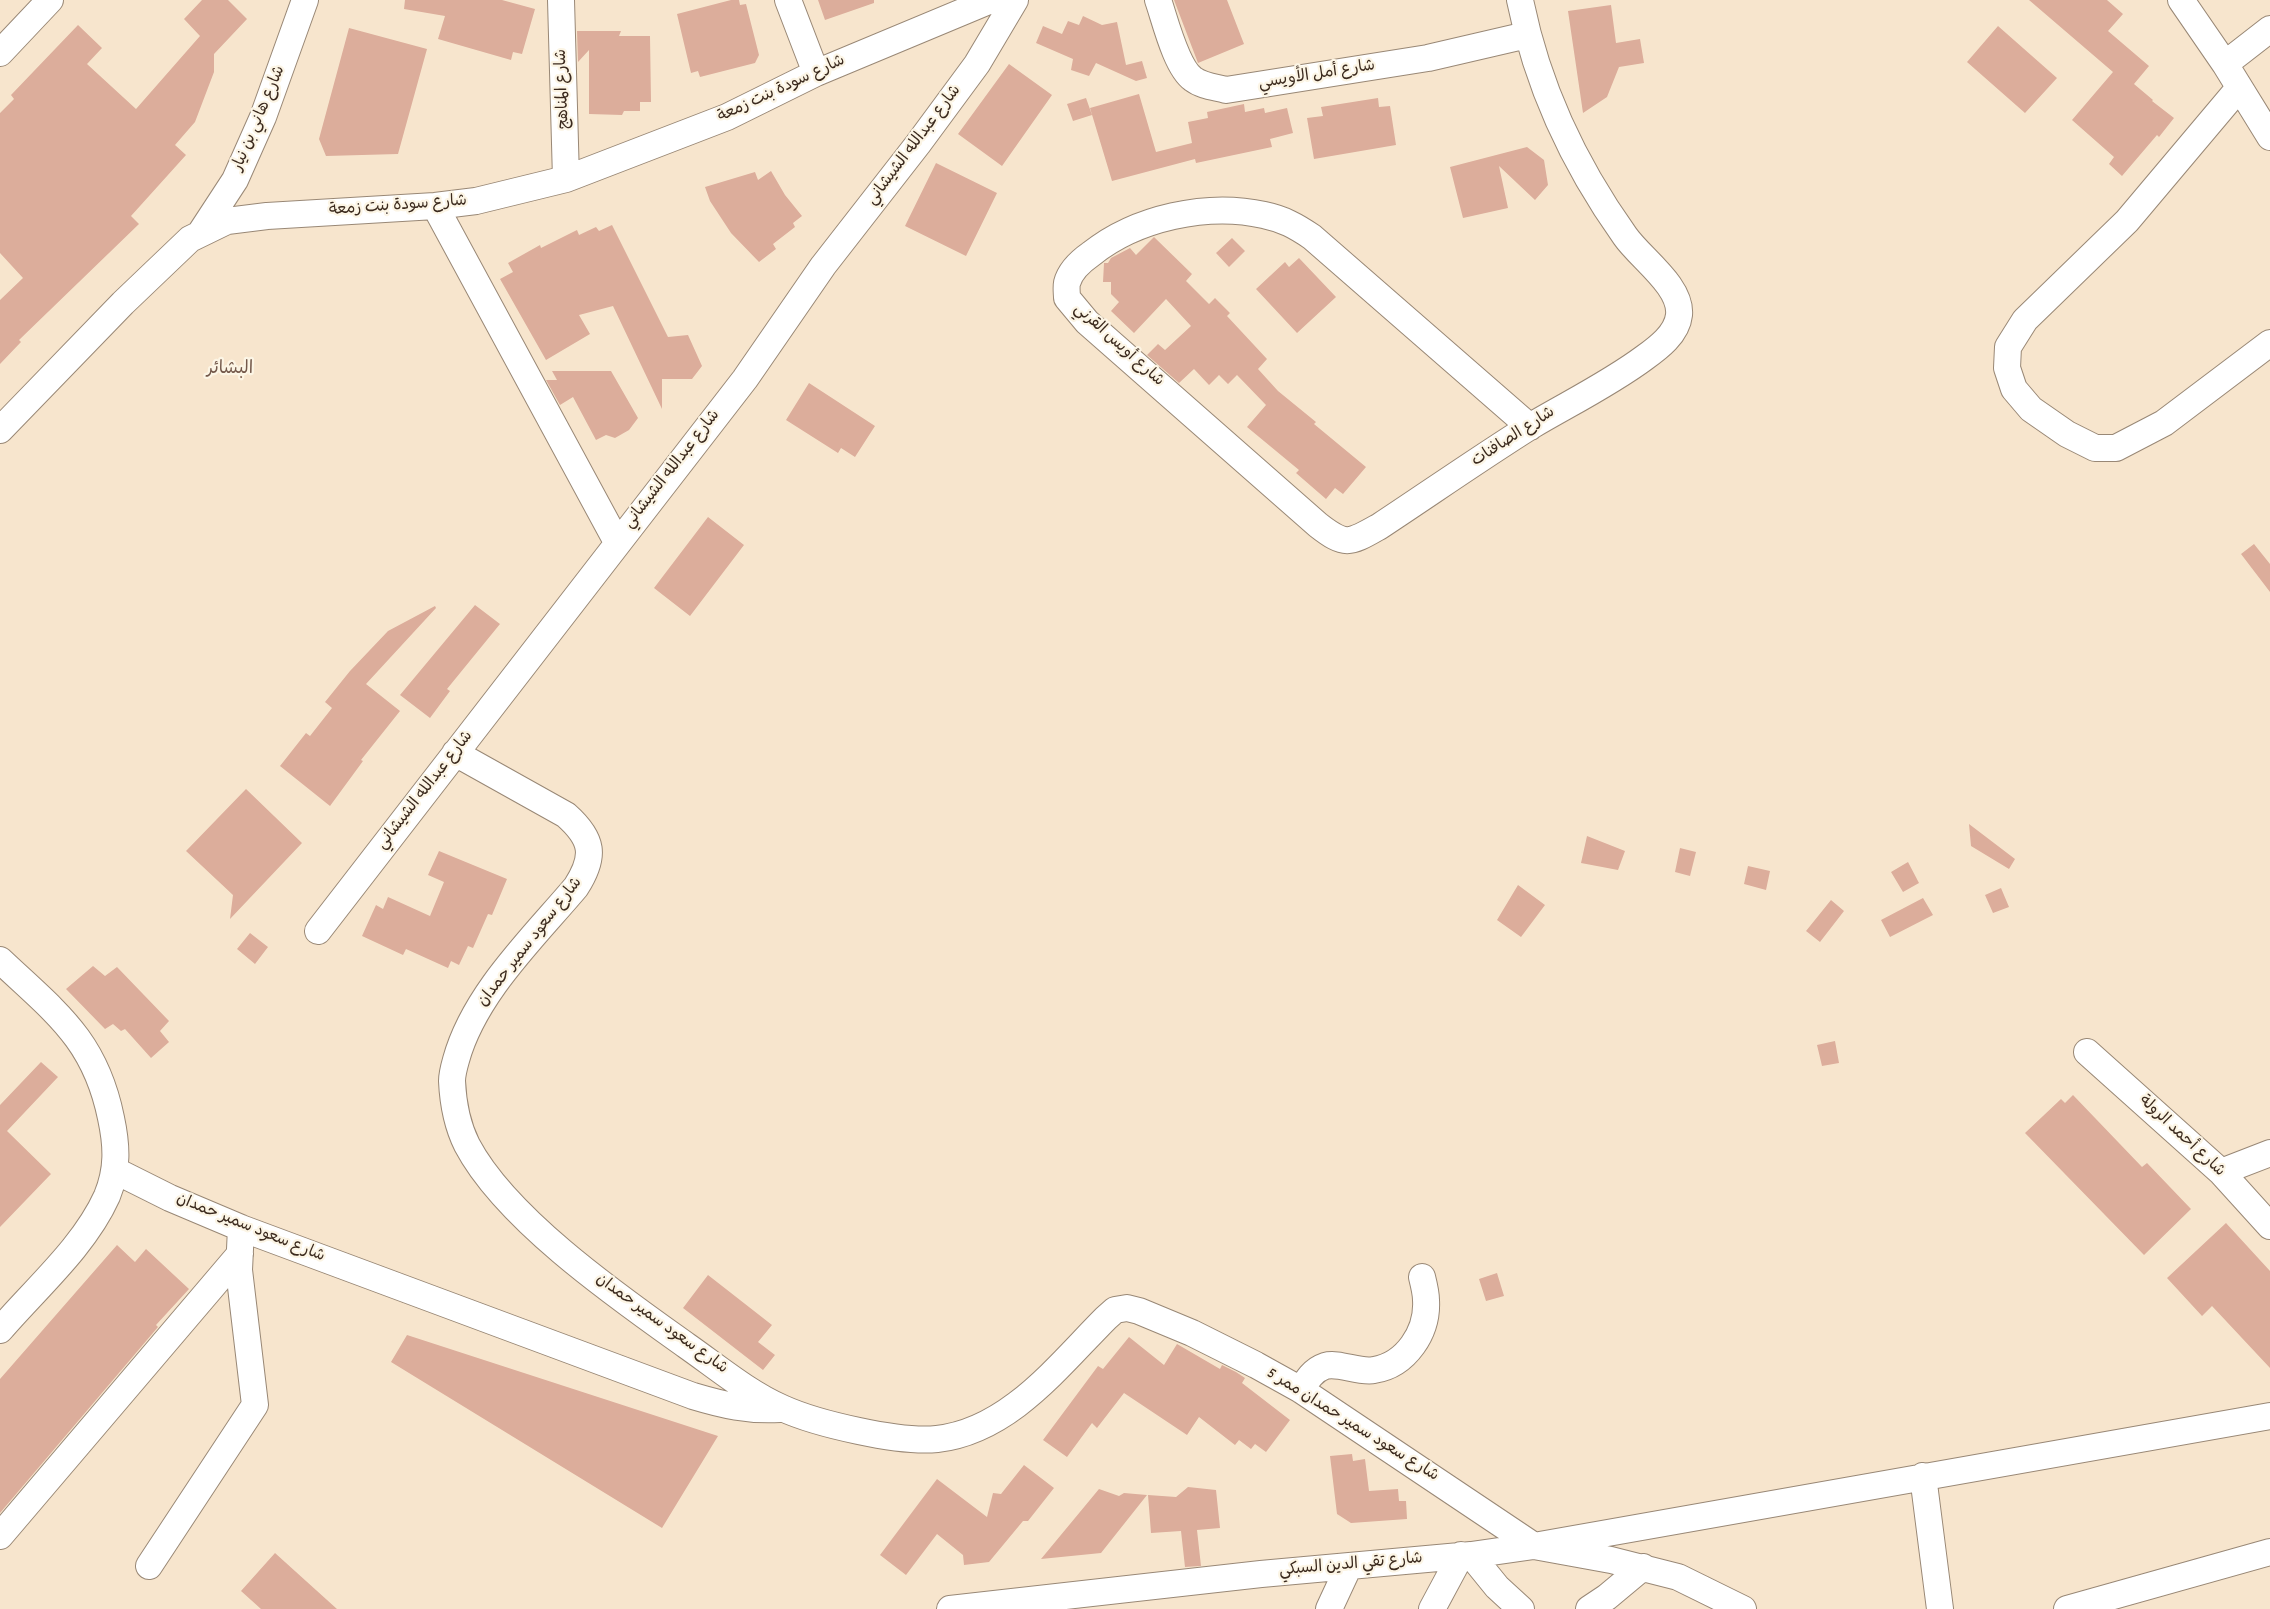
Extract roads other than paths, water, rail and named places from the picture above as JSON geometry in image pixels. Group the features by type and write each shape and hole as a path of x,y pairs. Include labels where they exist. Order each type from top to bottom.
{"street":[{"path":"0,53 50,0"},
{"name":"شارع هاني بن نيار","path":"201,232 234,180 264,117 306,0"},
{"name":"شارع المناهج","path":"561,0 566,178"},
{"path":"788,0 816,73"},
{"name":"شارع سودة بنت زمعة","path":"0,430 123,303 190,239 201,232 227,221 266,216 435,206 476,201 566,178 727,116 816,73 991,0"},
{"name":"شارع عبدالله الشيشاني","path":"318,931 745,378 823,266 918,144 977,64 1015,0"},
{"name":"شارع أمل الأويسي","path":"1158,0 1177,55 1191,78 1206,86 1226,90 1428,58 1527,35"},
{"path":"1520,0 1527,35"},
{"path":"2181,0 2225,64 2270,138"},
{"path":"2225,64 2270,29"},
{"name":"شارع الصافنات","path":"1334,537 1346,542 1359,538 1530,427 1644,358 1668,338 1677,326 1679,314 1677,299 1664,280 1626,238 1579,163 1536,64 1527,35"},
{"path":"2239,88 2127,220 2025,320 2008,347 2007,368 2014,389 2031,408 2067,434 2095,448 2116,448 2164,422 2270,343"},
{"path":"435,206 617,542"},
{"name":"شارع أويس القرني","path":"1334,537 1076,310 1067,298 1067,282 1078,264 1100,246 1125,232 1148,222 1176,216 1231,210 1263,214 1289,221 1312,237 1530,427"},
{"name":"شارع سعود سمير حمدان","path":"455,753 566,815 581,828 590,854 586,872 576,887 494,985 472,1019 458,1053 451,1079 457,1118 467,1144 483,1170 513,1205 560,1249 657,1325 751,1390 783,1409 844,1427 912,1440 957,1435 980,1427 1020,1403 1106,1318"},
{"path":"0,960 63,1019 87,1051 98,1070 108,1100 115,1136 116,1171 106,1197 90,1224 68,1254 0,1330"},
{"name":"شارع أحمد الرولة","path":"2087,1052 2221,1172 2270,1226"},
{"path":"2221,1172 2270,1153"},
{"name":"شارع سعود سمير حمدان","path":"116,1171 170,1198 241,1228 693,1396 727,1406 760,1410 783,1409"},
{"path":"149,1566 255,1405 238,1270 241,1228"},
{"path":"0,1536 240,1254"},
{"path":"1301,1390 1311,1374 1326,1366 1374,1370 1398,1362 1415,1346 1422,1325 1427,1301 1422,1277"},
{"name":"شارع سعود سمير حمدان ممر 5","path":"1106,1318 1115,1310 1127,1308 1158,1317 1301,1390 1534,1546"},
{"path":"1534,1546 2270,1416"},
{"path":"1923,1476 1940,1609"},
{"name":"شارع تقي الدين السبكي","path":"950,1609 1003,1606 1261,1574 1466,1555 1534,1546 1644,1567 1678,1577 1743,1609"},
{"path":"2067,1609 2270,1552"},
{"path":"1432,1609 1466,1555 1521,1609"},
{"path":"1329,1609 1349,1566"},
{"path":"1589,1609 1644,1567"}],"district":[{"name":"البشائر","path":"230,371"}]}
